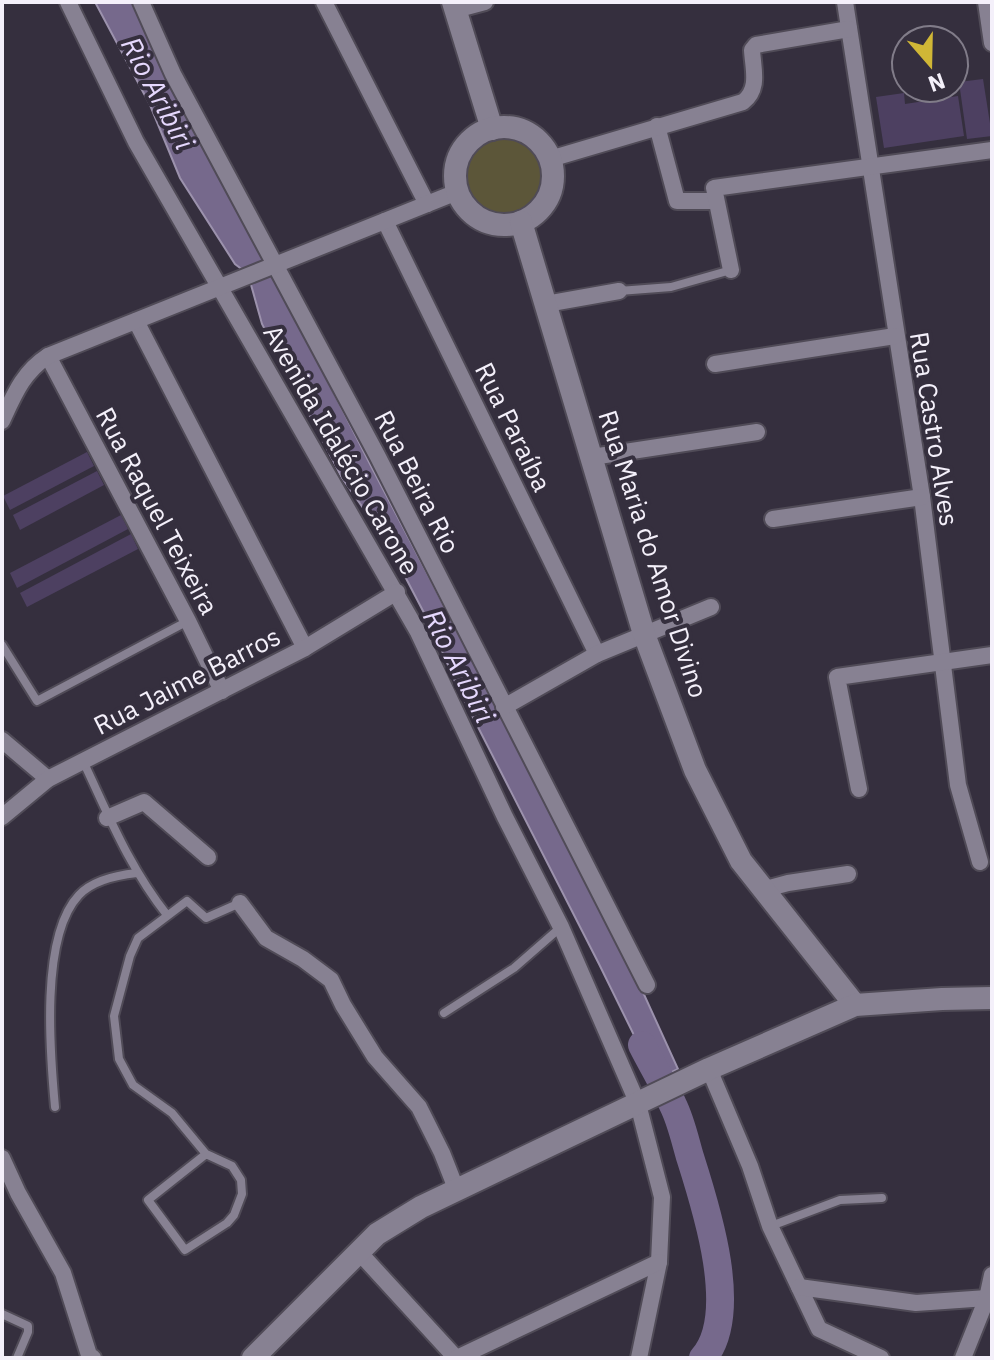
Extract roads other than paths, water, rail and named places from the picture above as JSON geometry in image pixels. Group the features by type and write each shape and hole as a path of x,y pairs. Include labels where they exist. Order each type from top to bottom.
{"street":[{"name":"Avenida Idalécio Carone","path":"68,2 136,142 329,482 397,592 647,1099 662,1197 659,1262 639,1358"},
{"name":"Rua Beira Rio","path":"141,2 173,74 647,985"},
{"path":"324,2 427,204"},
{"path":"485,2 454,6 492,129"},
{"name":"Rua Castro Alves","path":"845,2 922,497 958,785 980,862"},
{"path":"986,2 992,43"},
{"path":"550,159 738,104 750,96 754,85 752,50 756,45 849,29"},
{"path":"657,126 677,201 716,201"},
{"path":"510,128 527,133 541,144 550,159 553,178 548,196 537,212 521,222 502,225 483,220 467,209 457,192 455,174 459,157 476,136 492,129 510,128"},
{"path":"731,270 714,188 992,150"},
{"path":"2,421 19,384 36,364 48,356 457,192"},
{"name":"Rua Paraíba","path":"385,221 597,654"},
{"name":"Rua Maria do Amor Divino","path":"521,222 644,634 695,770 741,861 855,1005"},
{"path":"546,304 619,291"},
{"path":"136,321 305,648"},
{"path":"715,364 895,336"},
{"name":"Rua Raquel Teixeira","path":"48,356 222,691"},
{"path":"592,457 757,432"},
{"path":"773,519 922,497"},
{"name":"Rua Jaime Barros","path":"2,817 48,779 305,648 397,592"},
{"path":"504,707 597,654 711,607"},
{"path":"859,789 837,677 992,655"},
{"path":"2,740 48,779"},
{"path":"107,818 144,802 208,857"},
{"path":"762,890 848,874"},
{"path":"240,903 266,938 331,980 375,1057 419,1107 457,1191"},
{"path":"253,1358 377,1234 457,1191 685,1080 855,1005 992,998"},
{"path":"709,1069 750,1166 770,1226 819,1329 881,1358"},
{"path":"2,1158 63,1273 89,1355 93,1358"},
{"path":"358,1251 457,1358 659,1262"},
{"path":"963,1358 990,1300 992,1275"},
{"path":"799,1287 916,1303 990,1300"}],"lane":[{"path":"619,291 671,287 731,270"},
{"path":"2,645 37,701 188,621"},
{"path":"83,761 107,818 137,873 167,915"},
{"path":"55,1107 50,1018 58,934 80,893 113,877 137,873"},
{"path":"206,1154 148,1200 185,1250 227,1223 238,1208 242,1194 241,1180 232,1166 206,1154 172,1113 133,1085 122,1067 116,1047 115,1008 138,938 187,901 206,918 240,903"},
{"path":"444,1013 514,968 561,927"},
{"path":"770,1226 840,1200 882,1198"},
{"path":"2,1314 28,1326 17,1358"}],"water":[{"name":"Rio Aribiri","path":"95,2 136,2 371,466 621,944 678,1069 656,1080 457,686 434,632 387,542 342,478 262,324 248,274 235,264 180,178 150,105"}],"waterway":[{"name":"Rio Aribiri","path":"642,1045 678,1117 704,1203 717,1260 719,1315 714,1339 703,1358"}]}
